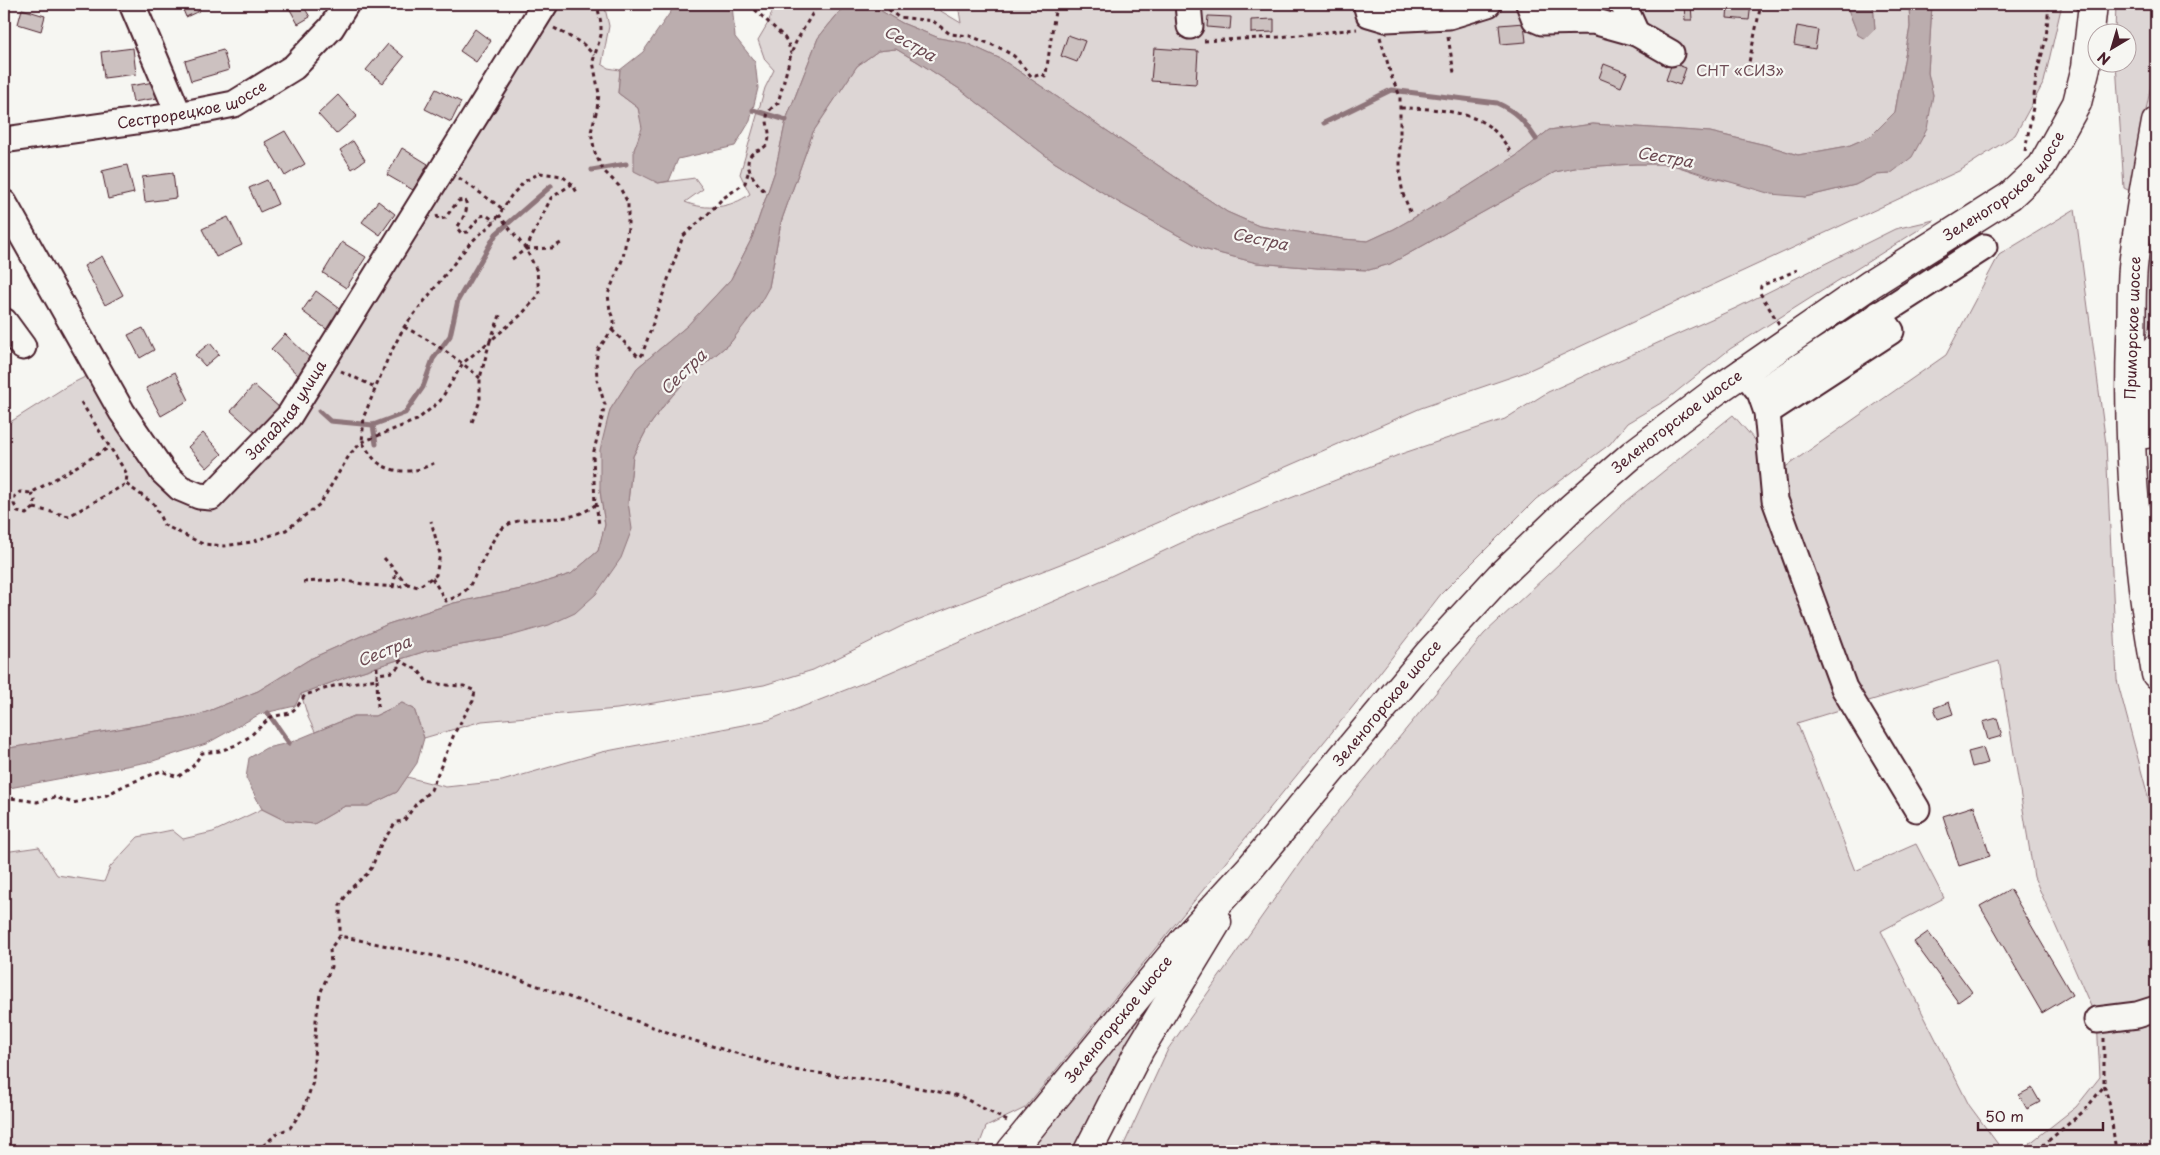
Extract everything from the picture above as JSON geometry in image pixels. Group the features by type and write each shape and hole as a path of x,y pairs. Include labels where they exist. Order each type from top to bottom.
{"main road":[{"name":"Зеленогорское шоссе","path":"1019,1141 1185,939 1250,868 1429,653 1500,576 1571,508 1633,454 1757,392 1789,339 1871,284 2010,196 2042,166 2077,103 2086,67 2093,4"},
{"name":"Приморское шоссе","path":"2156,122 2133,269 2129,395 2144,600 2156,674"},
{"name":"Приморское шоссе","path":"2138,535 2150,373 2156,349"},
{"name":"Зеленогорское шоссе","path":"1088,1151 1140,1049 1250,868"}],"street":[{"path":"132,4 179,115"},
{"name":"Сестрорецкое шоссе","path":"4,140 179,115 234,104 294,67 331,28 346,4"},
{"path":"1368,9 1386,19 1444,16 1488,4"},
{"path":"1529,4 1535,19 1542,22 1593,21 1636,33 1670,53"},
{"path":"1623,4 1636,33"},
{"name":"Западная улица","path":"4,203 122,412 163,472 180,488 199,496 211,497 289,416 541,10"},
{"path":"1917,809 1844,688 1775,500 1757,392 1984,247"},
{"path":"4,321 23,347"},
{"path":"2100,1020 2137,1015 2156,1009"}],"path":[{"path":"597,4 601,23 601,35 593,61 599,94 591,132 595,153 603,170 619,186 628,203 628,228 623,258 608,294 610,311 614,321 612,330 598,350 596,361 598,379 605,405 593,455 595,500 599,525"},
{"path":"749,4 784,37 791,54"},
{"path":"612,330 639,357 642,355 683,236 722,199 745,183 749,170 749,160 753,152 764,148 768,142 766,119 770,108 778,103 791,54 815,9 823,4"},
{"path":"882,4 898,17 933,21 950,34 970,36 1000,48 1014,56 1032,77 1042,74 1045,76 1046,74 1056,4"},
{"path":"1746,77 1761,4"},
{"path":"2021,186 2027,136 2034,107 2036,76 2046,38 2049,4"},
{"path":"1194,24 1279,37 1373,28 1368,9"},
{"path":"541,10 550,26 583,44 594,55"},
{"path":"1444,16 1454,73"},
{"path":"1380,39 1387,64 1400,96 1400,176 1403,194 1411,214"},
{"path":"1401,108 1446,112 1484,123 1504,141 1512,155"},
{"path":"443,167 503,209"},
{"path":"749,170 764,191"},
{"path":"434,463 423,469 398,472 379,464 362,442 361,433 364,416 388,358 404,327 464,250 495,220 511,196 525,181 540,173 562,176 572,184 578,194"},
{"path":"512,259 526,249 551,198 572,184"},
{"path":"440,207 436,214 438,219 445,218 458,201 465,200 468,205 467,211 457,228 461,234 468,232 480,216 486,215 495,220"},
{"path":"126,484 154,504 164,525 203,544 224,546 252,542 286,530 320,504 350,454 362,442 417,420 440,401 463,363 521,315 539,295 537,271 526,249 499,215"},
{"path":"526,249 552,248 561,243"},
{"path":"1789,339 1760,293 1762,286 1797,270"},
{"path":"472,422 480,401 480,378 490,341 502,313"},
{"path":"404,327 428,339 463,363 480,378"},
{"path":"323,362 376,388"},
{"path":"81,402 127,474 126,484"},
{"path":"31,493 35,500 34,508 26,514 18,512 14,504 15,496 20,492 31,493 110,447"},
{"path":"34,508 69,516 126,484"},
{"path":"432,578 446,601 458,596 465,592 470,585 502,529 514,521 573,517 584,514 595,505 595,500"},
{"path":"303,582 340,580 369,586 408,584 418,587 436,575 440,554 431,521"},
{"path":"384,558 408,584"},
{"path":"393,586 396,573"},
{"path":"257,1151 278,1133 290,1128 304,1108 312,1082 316,1020 320,994 331,967 330,949 340,936 340,905 350,889 372,867 380,844 396,822 404,820 416,804 431,790 440,771 441,761 473,701 475,691 464,686 427,682 419,671 401,661 398,662 398,667 392,672 377,674"},
{"path":"377,668 378,707"},
{"path":"4,797 37,802 55,797 73,803 107,795 161,772 178,777 193,766 202,753 220,751 236,745 249,737 271,717 290,713 306,695 337,686 377,679"},
{"path":"340,936 482,966 678,1036 793,1070 888,1082 960,1096 1019,1141"},
{"path":"2100,1020 2104,1085 2110,1102 2116,1151"},
{"path":"2036,1151 2085,1110 2104,1085"}],"green space":[{"path":"545,4 604,4 609,26 602,64 608,68 620,70 618,93 638,108 643,128 634,150 658,183 695,178 703,189 685,202 701,207 718,207 743,199 750,194 740,174 765,88 774,70 765,60 758,40 768,23 775,4 865,4 841,10 818,38 786,120 775,171 752,238 731,279 687,326 637,368 610,410 600,491 605,525 598,551 571,574 526,588 454,603 388,624 310,659 258,691 199,715 4,749 4,426 67,386 99,370 122,412 199,496 289,415"},
{"name":"СНТ «СИЗ»","path":"869,4 929,4 961,23 958,4 1846,4 1858,35 1875,29 1873,4 1909,4 1910,27 1895,112 1871,136 1848,146 1798,155 1766,145 1710,132 1593,124 1549,130 1516,156 1464,189 1394,229 1368,241 1259,226 1227,212 1001,59 966,43 939,38 902,23"},
{"path":"1932,4 2062,4 2044,82 2015,135 1961,170 1523,373 1421,408 1086,554 902,626 813,670 764,685 617,709 482,721 424,738 414,709 402,703 375,716 354,716 315,732 308,717 301,694 357,673 426,651 507,637 631,529 628,502 633,456 647,429 665,404 687,379 731,342 769,287 781,222 813,132 857,66 878,51 896,49 918,62 961,90 1054,162 1118,202 1203,249 1257,263 1369,270 1390,264 1555,172 1580,167 1670,164 1712,178 1805,197 1855,185 1875,175 1890,174 1933,95 1928,73"},
{"path":"2116,4 2156,4 2156,60 2130,191 2124,188 2117,72 2138,72 2138,22 2115,22"},
{"path":"2156,183 2156,306 2142,347 2143,286"},
{"path":"2075,209 2106,444 2117,680 2156,826 2156,1151 2020,1151 2076,1107 2100,1077 2097,1020 2034,877 1999,661 1797,723 1855,871 1916,844 1944,898 1881,931 1969,1105 2003,1151 1121,1151 1168,1049 1321,833 1484,634 1622,505 1733,415 1781,470 1946,355 1999,255"},
{"path":"1934,220 1730,349 1666,400 1627,423 1610,444 1536,499 1441,594 1368,688 1025,1108 986,1127 977,1151 4,1151 4,852 39,847 57,875 104,882 110,867 138,837 172,830 183,839 213,832 262,809 286,821 314,824 345,806 368,806 397,792 407,777 446,787 502,781 602,752 769,720 886,674 1098,582 1198,535 1401,454 1505,419 1548,392 1736,308 1895,229"},
{"path":"1216,910 1077,1151 1024,1151"}],"water":[{"path":"676,4 732,4 735,37 755,62 758,88 750,121 735,146 678,159 669,181 658,183 634,171 634,150 642,128 638,108 618,93 620,70 643,52"},
{"name":"Сестра","path":"869,4 902,23 939,38 966,43 1001,59 1227,212 1259,226 1343,239 1368,241 1394,229 1464,189 1516,156 1549,130 1593,124 1710,132 1766,145 1798,155 1848,146 1871,136 1895,112 1910,27 1909,4 1932,4 1928,73 1933,95 1927,129 1912,157 1890,174 1875,175 1855,185 1805,197 1771,194 1670,164 1580,167 1555,172 1390,264 1369,270 1317,268 1257,263 1203,249 1118,202 1054,162 961,90 918,62 896,49 878,51 857,66 813,132 781,222 769,287 758,307 731,342 687,379 665,404 647,429 633,456 628,502 632,529 621,558 596,594 575,613 549,625 507,637 426,651 357,673 301,694 295,706 260,714 206,744 153,761 4,789 4,749 199,715 258,691 310,659 388,624 454,603 526,588 571,574 598,551 605,525 600,491 600,450 610,410 637,368 687,326 731,279 752,238 775,171 786,120 818,38 841,10"},
{"path":"1846,4 1873,4 1875,29 1865,39 1858,35"},
{"path":"402,703 414,709 424,738 417,763 397,792 368,806 345,806 314,824 286,821 262,809 246,778 249,758 266,748 289,743 354,716 375,716"}],"building":[{"path":"196,4 199,11 186,17 181,5"},
{"path":"287,4 310,4 304,7 310,17 298,24"},
{"path":"1684,4 1691,4 1692,20 1685,20"},
{"path":"1728,4 1751,4 1749,20 1727,18"},
{"path":"22,9 45,16 41,31 18,24"},
{"path":"1208,16 1231,17 1230,29 1207,27"},
{"path":"1274,19 1274,32 1251,33 1251,20"},
{"path":"1524,23 1526,42 1501,44 1499,25"},
{"path":"1797,26 1818,30 1815,49 1794,45"},
{"path":"475,29 491,41 476,62 460,51"},
{"path":"1068,35 1085,41 1077,62 1061,56"},
{"path":"388,44 404,57 383,83 366,70"},
{"path":"133,48 136,74 104,78 101,52"},
{"path":"1154,48 1198,51 1196,84 1151,81"},
{"path":"223,50 229,70 191,81 185,61"},
{"path":"1672,63 1686,68 1680,85 1666,80"},
{"path":"1604,64 1627,73 1621,87 1599,78"},
{"path":"154,82 157,98 133,102 130,86"},
{"path":"436,89 461,102 451,122 425,109"},
{"path":"338,95 357,116 336,134 318,114"},
{"path":"285,131 305,164 285,176 265,142"},
{"path":"353,141 365,160 352,169 340,150"},
{"path":"402,148 428,164 413,190 387,175"},
{"path":"127,165 134,193 108,199 102,171"},
{"path":"173,173 176,198 145,202 142,177"},
{"path":"267,180 278,204 260,212 249,188"},
{"path":"378,201 395,214 380,235 362,222"},
{"path":"228,217 242,245 216,257 202,229"},
{"path":"342,242 366,257 346,288 323,273"},
{"path":"102,256 123,295 105,305 84,266"},
{"path":"316,291 343,311 329,331 302,311"},
{"path":"143,328 154,350 140,358 128,335"},
{"path":"285,334 315,363 301,378 271,349"},
{"path":"210,343 219,354 205,366 195,355"},
{"path":"175,372 189,400 161,416 146,388"},
{"path":"254,385 280,408 257,434 231,411"},
{"path":"203,433 222,454 207,468 188,447"},
{"path":"1949,702 1953,714 1938,719 1934,708"},
{"path":"1997,718 2002,736 1988,740 1983,722"},
{"path":"1983,748 1988,763 1972,767 1968,752"},
{"path":"1974,806 1990,856 1959,866 1943,816"},
{"path":"2010,889 2072,995 2042,1013 1980,906"},
{"path":"1928,932 1972,992 1958,1002 1914,942"},
{"path":"2032,1088 2040,1102 2027,1109 2019,1095"}],"waterway":[{"path":"1324,123 1391,90 1497,103 1520,118 1536,139"},
{"path":"753,110 786,120"},
{"path":"592,170 626,164"},
{"path":"376,444 373,425 405,413 423,387 433,359 450,336 458,300 496,234 551,186"},
{"path":"319,411 330,421 373,425"},
{"path":"268,713 289,743"}]}
